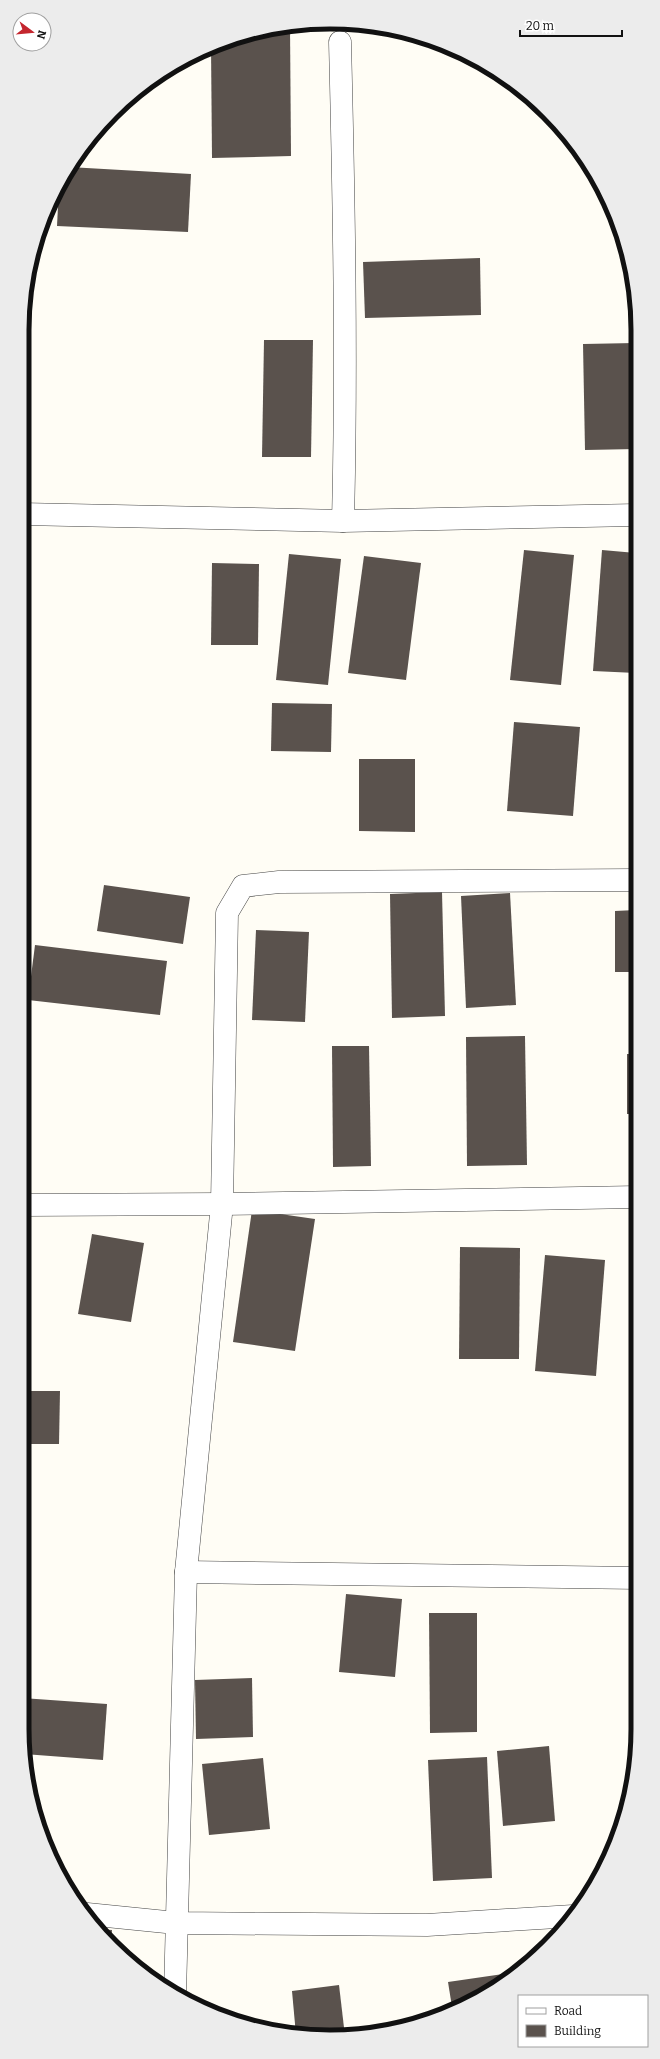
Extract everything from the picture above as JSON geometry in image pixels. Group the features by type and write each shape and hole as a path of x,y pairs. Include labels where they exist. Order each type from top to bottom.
{"street":[{"path":"340,42 345,235 346,420 343,521"},
{"path":"29,514 343,521 631,515"},
{"path":"175,1987 186,1572 222,1204 227,913 243,886 279,882 631,880"},
{"path":"29,1205 222,1204 631,1197"},
{"path":"186,1572 631,1578"},
{"path":"93,1915 176,1923 427,1925 565,1916"}],"building":[{"path":"290,32 291,156 212,158 211,54 252,39"},
{"path":"77,167 191,174 188,232 57,226 58,201 69,179"},
{"path":"480,258 481,315 365,318 363,262"},
{"path":"264,340 313,340 311,457 262,457"},
{"path":"631,343 631,449 585,450 583,344"},
{"path":"524,550 574,555 561,685 510,680"},
{"path":"602,550 631,553 631,673 593,671"},
{"path":"289,554 341,559 328,685 276,680"},
{"path":"364,556 421,563 406,680 348,673"},
{"path":"212,563 259,564 258,645 211,645"},
{"path":"272,703 332,704 331,752 271,751"},
{"path":"514,722 580,727 573,816 507,811"},
{"path":"359,759 415,759 415,832 359,831"},
{"path":"104,885 190,897 183,944 97,931"},
{"path":"442,892 445,1016 392,1018 390,894"},
{"path":"510,893 516,1005 466,1008 461,896"},
{"path":"631,910 631,972 615,972 615,911"},
{"path":"256,930 309,932 305,1022 252,1020"},
{"path":"35,945 167,961 160,1015 29,1000"},
{"path":"525,1036 527,1165 467,1166 466,1037"},
{"path":"332,1046 369,1046 371,1166 333,1167"},
{"path":"627,1054 631,1054 631,1114 627,1114"},
{"path":"252,1210 315,1219 295,1351 233,1342"},
{"path":"92,1234 144,1243 131,1322 78,1314"},
{"path":"460,1247 520,1248 519,1359 459,1359"},
{"path":"545,1255 605,1260 596,1376 535,1371"},
{"path":"29,1391 60,1391 59,1444 29,1444"},
{"path":"346,1594 402,1599 395,1677 339,1672"},
{"path":"429,1613 477,1613 477,1732 430,1733"},
{"path":"252,1678 253,1737 196,1739 195,1680"},
{"path":"29,1698 107,1704 103,1760 31,1754"},
{"path":"549,1746 555,1821 503,1826 497,1751"},
{"path":"487,1757 492,1878 433,1881 428,1760"},
{"path":"263,1758 270,1829 209,1835 202,1764"},
{"path":"106,1930 112,1930 112,1936"},
{"path":"505,1974 480,1990 452,2004 448,1982"},
{"path":"339,1985 344,2029 330,2030 295,2027 292,1991"}]}
